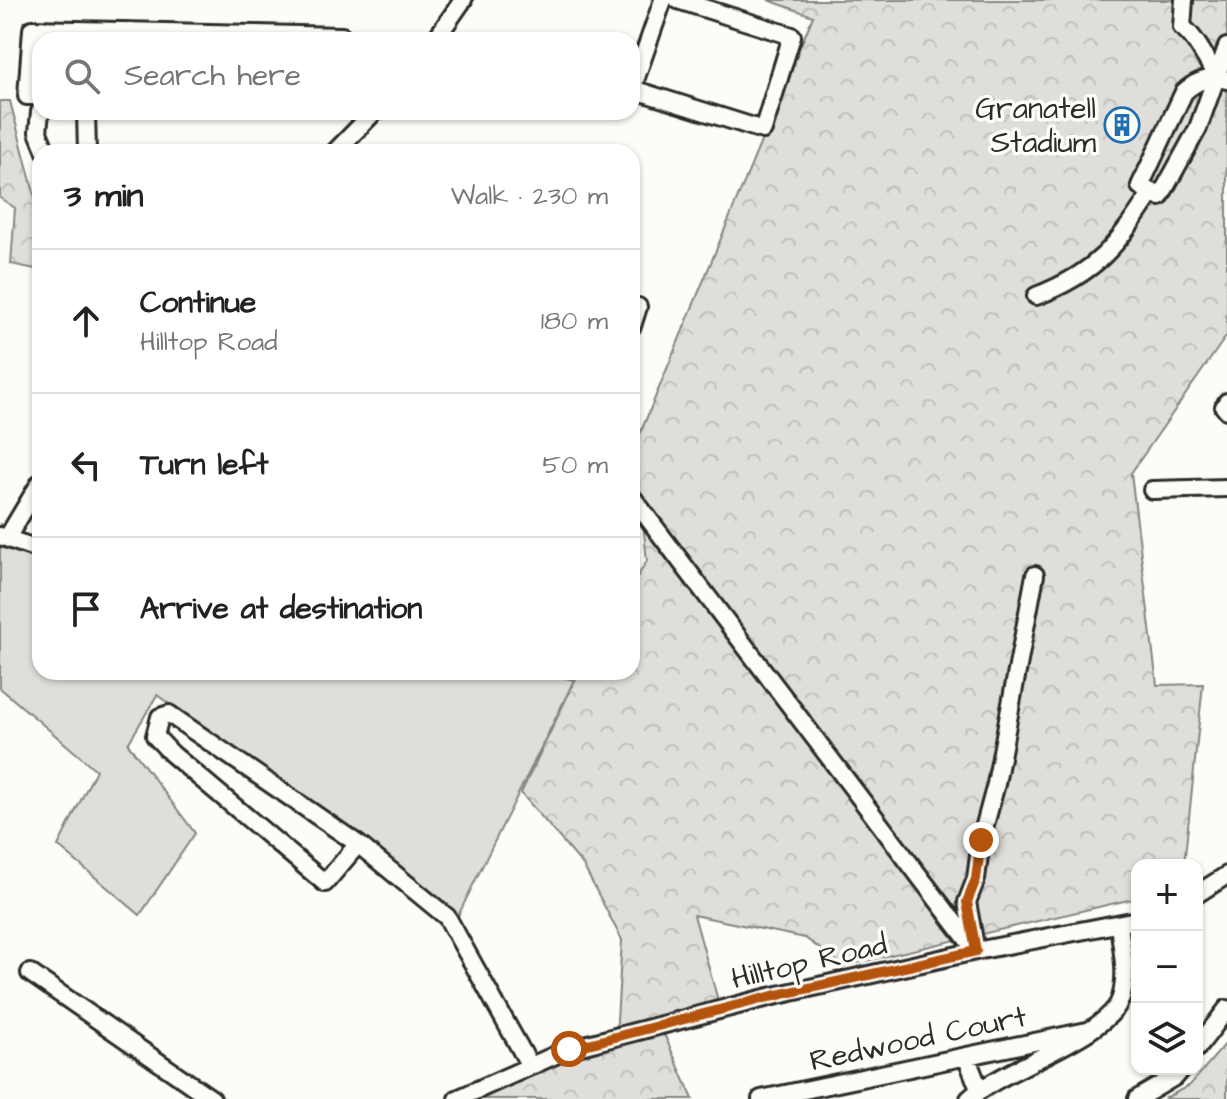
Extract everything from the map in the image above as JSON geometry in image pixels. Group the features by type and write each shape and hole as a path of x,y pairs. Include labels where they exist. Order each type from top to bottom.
{"street":[{"path":"443,32 463,0"},
{"path":"640,57 663,0"},
{"path":"1184,0 1182,27 1194,36 1199,51 1222,79"},
{"path":"640,92 763,130 792,36 682,1"},
{"path":"32,96 27,96 32,29 58,32"},
{"path":"1222,79 1195,82 1184,92 1140,186 1160,197 1183,160 1206,101 1222,79 1227,47"},
{"path":"39,120 38,132 43,144"},
{"path":"86,120 87,144"},
{"path":"343,144 366,120"},
{"path":"1036,296 1062,286 1100,262 1120,240 1152,192"},
{"path":"1227,402 1224,407 1227,410"},
{"path":"1152,490 1227,488"},
{"path":"32,495 4,537 32,547"},
{"path":"640,508 976,951"},
{"path":"976,951 967,902 976,879 981,840 996,784 1035,575"},
{"path":"358,844 325,883 172,754 155,736 160,717 169,714 358,844 447,917 530,1066"},
{"path":"1203,890 1227,875"},
{"name":"Hilltop Road","path":"457,1099 569,1049 769,997 976,951 1131,922"},
{"path":"966,1056 974,1094 1063,1047 1101,1023 1120,1001 1125,965 1119,925"},
{"path":"30,973 212,1099"},
{"path":"1203,1040 1227,1009"},
{"name":"Redwood Court","path":"761,1099 1087,1031"},
{"path":"1137,1099 1176,1075"}],"green space":[{"path":"768,0 1227,0 1227,335 1131,473 1157,685 1203,684 1185,859 1131,859 1131,899 844,966 805,938 694,915 719,1004 660,1025 693,1099 477,1099 616,1036 622,940 583,865 521,793 575,680 640,680 640,572 647,561 640,494 640,434 813,16"},
{"path":"0,101 10,101 32,185 32,268 11,264 15,208 0,198"},
{"path":"0,524 32,540 32,680 574,680 458,916 157,695 128,744 195,833 140,915 58,846 96,770 0,688"},
{"path":"1227,1042 1227,1099 1164,1099 1190,1085 1199,1075 1203,1075 1203,1070"}],"place":[{"name":"Granatell Stadium","path":"1122,125"}],"route":[{"path":"569,1049 769,997 976,951 967,902 976,879 981,840"}]}
